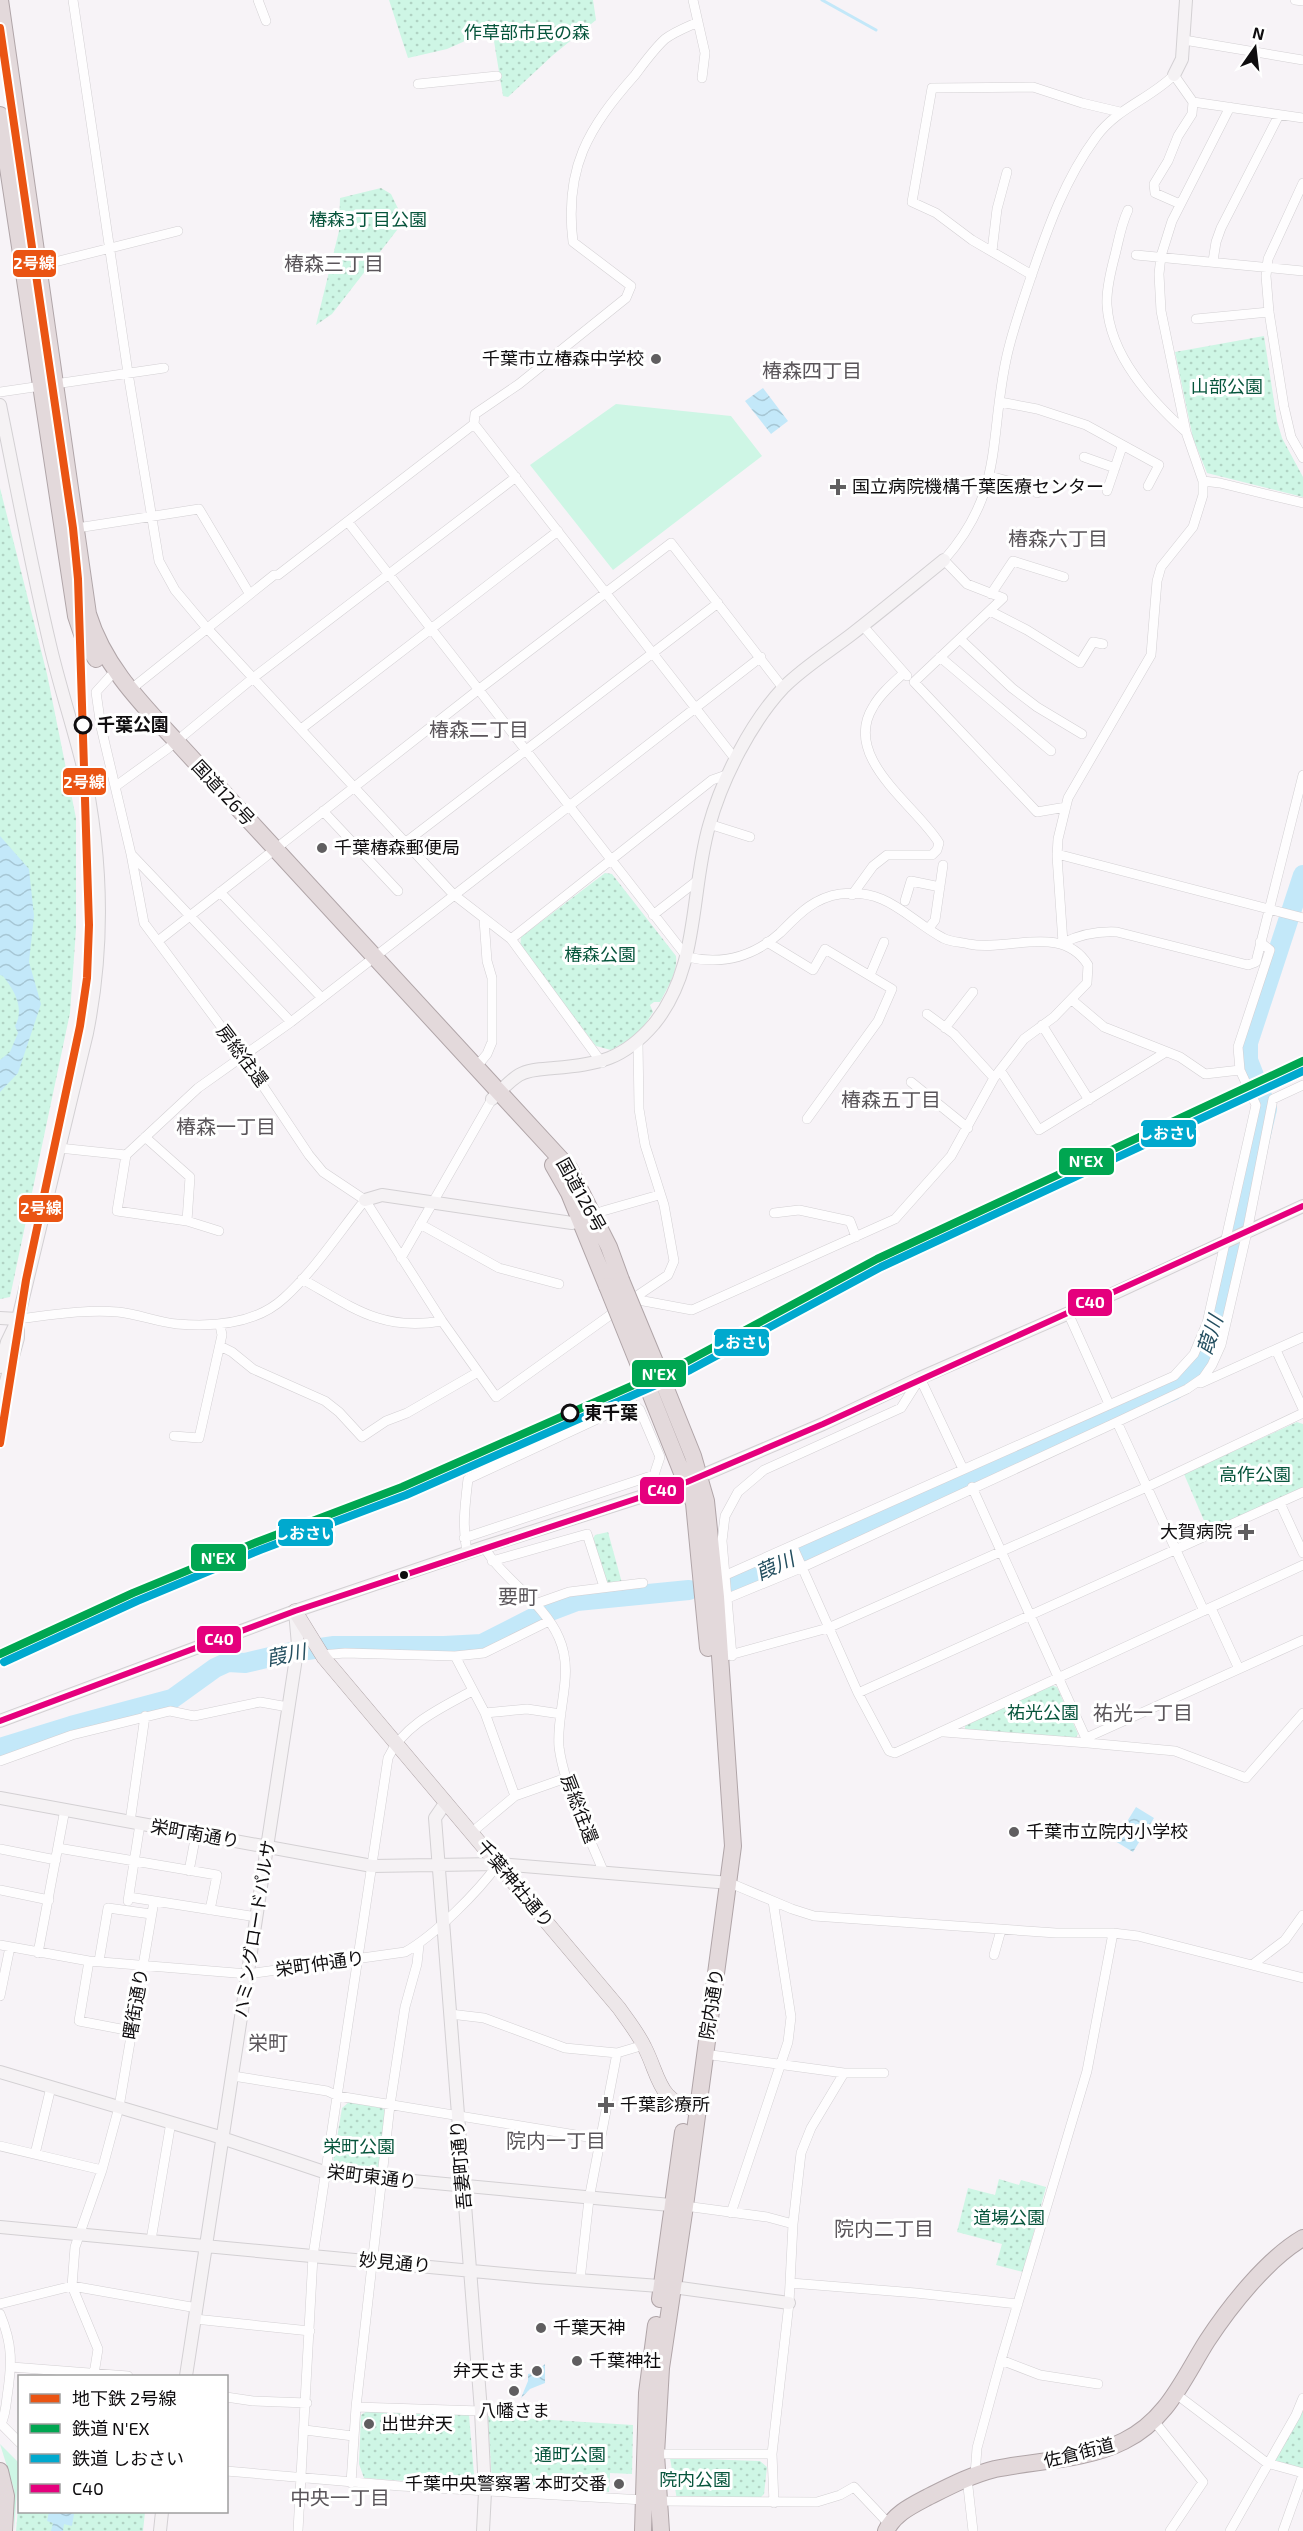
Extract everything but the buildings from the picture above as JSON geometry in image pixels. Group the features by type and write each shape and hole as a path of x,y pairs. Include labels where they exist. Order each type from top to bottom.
{"highway":[{"name":"国道126号","path":"0,0 39,266 47,384 76,616 84,640 214,797 271,853 371,959 496,1096 561,1175 587,1219 694,1479"},
{"name":"国道126号","path":"0,115 47,384 77,528 88,614 111,675 130,690 171,745"},
{"name":"国道126号","path":"371,959 477,1066 496,1096"},
{"name":"院内通り","path":"691,2109 704,2054 734,1825 726,1657 709,1524 694,1479"},
{"name":"院内通り","path":"661,2531 652,2500 647,2393 667,2286 691,2109 726,1882 724,1826 694,1503 694,1479"},
{"name":"佐倉街道","path":"888,2528 909,2507 971,2476 1099,2451 1123,2442 1154,2421 1176,2394 1221,2321 1275,2259 1303,2238"},
{"name":"院内通り","path":"643,2531 652,2500 667,2286"},
{"path":"0,2471 6,2496 3,2531"}],"main road":[{"name":"千葉神社通り","path":"294,1611 319,1652 619,2008 644,2045 661,2089 670,2100 691,2109"}],"street":[{"path":"74,0 128,373 159,561 175,590 206,627 453,894 511,939 602,1063"},
{"path":"258,0 266,21"},
{"path":"693,0 705,53 702,78"},
{"path":"401,1258 496,1096 519,1074 531,1070 602,1063 618,1056 638,1042 656,1022 677,987 687,957 709,824 729,774 746,741 783,688 944,560 966,534 975,517 990,476 1012,335 1043,240 1064,189 1096,137 1120,112 1156,92 1174,75 1182,59 1186,0"},
{"path":"1295,0 1303,2"},
{"path":"698,22 665,39 608,106 585,143 578,165 571,204 573,242 631,286 626,298 519,384 475,414 474,424 697,707 736,760"},
{"path":"1184,40 1303,60"},
{"path":"1174,75 1193,102 1192,114 1178,136 1168,161 1154,184 1155,193 1180,204"},
{"path":"418,84 497,76"},
{"path":"1032,275 972,240 936,213 912,202 932,88 1033,87 1082,103 1120,112"},
{"path":"1193,102 1303,118"},
{"path":"1063,943 1057,854 1066,807 1077,781 1151,655 1161,567 1193,527 1203,495 1203,481 1186,432 1161,311 1159,274 1166,235 1230,107"},
{"path":"1213,261 1221,228 1279,115"},
{"path":"992,251 997,209 1008,172"},
{"path":"1303,183 1267,267 1269,312 1291,437 1303,458"},
{"path":"1128,210 1121,224 1110,279 1107,304 1112,333 1129,367 1150,395 1186,432"},
{"path":"39,266 178,231"},
{"path":"1136,255 1299,271"},
{"path":"1196,319 1269,312"},
{"path":"0,392 164,368"},
{"path":"1000,402 1060,416 1086,425 1122,447 1159,465 1148,486"},
{"path":"0,405 50,648 82,762 96,840 100,926 95,991 18,1319 0,1367"},
{"path":"130,690 249,593 348,522 474,424"},
{"path":"1107,491 1122,447"},
{"path":"1084,457 1115,468"},
{"path":"990,476 1033,488 1037,493"},
{"path":"116,786 516,477"},
{"path":"1203,481 1303,502"},
{"path":"77,528 199,509 249,593"},
{"path":"348,522 687,957 704,961 738,958 767,942 804,909 840,894 882,898 944,939 982,946 1013,943 1063,943 1077,936 1100,931 1117,932 1248,965 1256,962 1260,942 1272,910 1303,775"},
{"path":"301,729 558,531"},
{"path":"158,941 353,786 671,543 783,688"},
{"path":"914,682 1003,598 967,584 944,560"},
{"path":"990,594 1013,561 1064,577"},
{"path":"406,842 718,603"},
{"path":"990,611 1027,630 1080,663 1093,642 1103,644"},
{"path":"863,626 904,673 1037,812 1066,807"},
{"path":"960,639 1012,688 1037,707 1082,734"},
{"path":"219,1231 187,1221 117,1211 126,1155 198,1088 291,1022 761,657"},
{"path":"940,657 1051,752"},
{"path":"852,895 873,866 887,855 932,855 939,843 886,782 871,756 866,740 865,729 872,708 904,673"},
{"name":"房総往還","path":"111,675 96,692 101,726 131,854 144,923 243,1056 316,1164 323,1172 365,1200 442,1322 496,1397 633,1299"},
{"path":"511,939 712,780 729,774"},
{"path":"323,811 398,891"},
{"path":"709,824 750,837"},
{"path":"131,854 291,1022"},
{"path":"1057,854 1303,918"},
{"path":"929,928 935,920 943,865"},
{"path":"653,915 698,880"},
{"path":"905,901 911,881 940,887"},
{"path":"220,892 321,997"},
{"path":"477,1066 487,1054 492,1042 492,978 488,962 484,919"},
{"path":"767,942 813,970 825,950 892,989 878,1021 807,1119"},
{"path":"870,975 884,942"},
{"path":"726,1575 794,1549 963,1469 1174,1376 1194,1354 1207,1323 1256,1105 1240,1070 1238,1047 1270,950 1260,942"},
{"path":"633,1299 692,1310 895,1219 951,1156 997,1074 1024,1039 1072,1000 1087,983 1088,965 1073,948 1063,943"},
{"path":"945,1028 973,992"},
{"path":"1072,1000 1104,1028 1166,1052 1205,1074 1240,1070"},
{"path":"927,1014 997,1074 1039,1130 1166,1052"},
{"path":"1042,1025 1089,1100"},
{"path":"633,1299 673,1269 674,1257 664,1205 645,1146 639,1109 638,1042"},
{"path":"911,1082 968,1128"},
{"path":"1187,1389 1203,1378 1216,1358 1246,1232 1273,1099 1303,1085"},
{"path":"145,1137 190,1177 187,1221"},
{"path":"59,1148 126,1155"},
{"path":"0,1318 18,1319 68,1313 118,1312 176,1324 220,1325 261,1314 284,1299 365,1200 381,1195 572,1223 603,1211 660,1195"},
{"path":"0,1721 294,1611 484,1546 694,1479 823,1424 1303,1206"},
{"path":"774,1213 799,1210 850,1221 856,1237"},
{"path":"420,1224 499,1268 559,1284"},
{"path":"302,1279 365,1314 385,1322 404,1325 442,1322"},
{"path":"1068,1313 1109,1404"},
{"path":"0,1403 18,1338 18,1319"},
{"path":"174,1436 199,1438 220,1346 222,1335 220,1325"},
{"path":"728,1598 1303,1337"},
{"path":"220,1346 232,1352 253,1369 325,1401 339,1412 362,1437 386,1421 407,1413 478,1372"},
{"path":"920,1378 901,1408 764,1470 738,1492 725,1516 722,1541 728,1598 726,1657 828,1629 1147,1487 1303,1411 1276,1350"},
{"path":"920,1378 963,1469"},
{"path":"464,1538 654,1475 660,1457 640,1410 632,1403 468,1479 462,1525 464,1538 467,1552"},
{"path":"1117,1422 1175,1549 1239,1669"},
{"path":"972,1487 1087,1741"},
{"path":"858,1693 1303,1492"},
{"path":"1280,1503 1303,1553"},
{"path":"492,1561 587,1534 604,1587"},
{"path":"484,1546 492,1561 537,1606 560,1593 643,1583"},
{"path":"794,1549 858,1693 889,1751 895,1753 1303,1565"},
{"name":"房総往還","path":"537,1606 549,1620 566,1656 567,1671 559,1747 566,1778 604,1873"},
{"name":"ハミングロードパルサ","path":"186,2375 298,1645 294,1611"},
{"path":"319,1652 455,1656 484,1653 549,1620"},
{"path":"1087,1741 1303,1640"},
{"path":"455,1656 485,1713 515,1796"},
{"path":"298,2531 313,2256 388,1758 395,1742 433,1712 472,1691"},
{"path":"0,1761 72,1735 170,1711 194,1716 260,1702 288,1707"},
{"path":"485,1713 527,1709 561,1714"},
{"path":"941,1732 1087,1741 1175,1751 1246,1778 1303,1713"},
{"path":"127,1909 135,1863 135,1823 145,1716"},
{"path":"471,1833 515,1796 566,1778"},
{"name":"栄町南通り","path":"0,1798 372,1866 498,1864 604,1873"},
{"name":"吾妻町通り","path":"446,1802 435,1818 481,2411 485,2492 483,2531"},
{"path":"38,1953 65,1809"},
{"path":"189,1871 196,1834"},
{"path":"58,1848 135,1863 217,1875 210,1910"},
{"path":"0,1850 56,1860"},
{"name":"栄町仲通り","path":"5,1946 94,1961 248,1974 405,1952 418,1945 487,1880 498,1864"},
{"path":"604,1873 726,1882 814,1916 1056,1934 1113,1933 1138,1936 1303,1978"},
{"path":"0,1890 49,1900"},
{"path":"129,1897 257,1917"},
{"name":"曙街通り","path":"72,2286 75,2247 102,2170 119,2107 154,1901"},
{"path":"731,2213 788,2042 790,2017 773,1901"},
{"path":"131,2031 79,2021 108,1908 151,1914"},
{"path":"1252,1965 1285,1940 1303,1915"},
{"path":"994,1955 1001,1930"},
{"path":"973,2531 971,2476 977,2448 1087,2071 1113,1933"},
{"path":"351,2482 356,2407 390,2105 405,2007 417,1964 418,1945"},
{"path":"0,1996 5,1946"},
{"path":"450,2014 484,2018 565,2048 617,2053 644,2045"},
{"path":"580,2280 589,2199 617,2053"},
{"path":"704,2054 844,2073 884,2073"},
{"name":"栄町東通り","path":"0,2072 223,2138 327,2174 589,2199 679,2205"},
{"path":"774,2503 772,2454 791,2283 792,2224 801,2153 811,2128 844,2073"},
{"path":"233,2076 327,2091 338,2096 390,2105 600,2139"},
{"path":"35,2154 51,2087"},
{"path":"151,2240 171,2122"},
{"path":"0,2146 102,2170"},
{"path":"679,2205 767,2217 792,2224"},
{"name":"妙見通り","path":"0,2227 667,2286 789,2303"},
{"path":"791,2283 1018,2304"},
{"path":"0,2304 72,2286 196,2313 310,2331"},
{"path":"72,2286 98,2349 94,2374"},
{"path":"0,2314 8,2332 12,2353 12,2367 1,2425 18,2441"},
{"path":"1001,2360 1040,2375 1098,2384"},
{"path":"12,2367 111,2375"},
{"path":"1176,2394 1267,2463 1303,2474 1283,2531"},
{"path":"228,2397 253,2401 306,2403"},
{"path":"1233,2530 1303,2398"},
{"path":"356,2407 481,2411"},
{"path":"1154,2421 1203,2482 1170,2531"},
{"path":"305,2430 353,2436"},
{"path":"656,2454 772,2454"},
{"path":"228,2471 485,2492 652,2500 816,2502 840,2495 854,2487 888,2528"},
{"path":"160,2531 162,2513"}],"green space":[{"name":"作草部市民の森","path":"389,0 593,0 596,20 553,55 508,97 503,96 492,29 447,49 408,58"},
{"name":"椿森3丁目公園","path":"381,188 391,194 404,221 332,314 316,325 339,231 340,198"},
{"name":"山部公園","path":"1264,336 1277,421 1282,438 1303,477 1303,497 1207,473 1193,438 1175,352"},
{"path":"616,404 731,416 762,456 613,570 530,465"},
{"name":"千葉公園","path":"0,488 47,674 76,818 76,929 70,1013 10,1297 0,1299"},
{"name":"椿森公園","path":"605,873 612,874 676,956 674,974 669,986 660,1002 650,1005 653,1012 639,1034 611,1050 596,1046 520,948 521,937"},
{"name":"高作公園","path":"1297,1422 1303,1424 1303,1488 1208,1530 1184,1474"},
{"path":"608,1532 622,1583 605,1582 592,1541 595,1535"},
{"name":"祐光公園","path":"1050,1685 1057,1687 1078,1734 1075,1739 965,1729 965,1723"},
{"name":"栄町公園","path":"349,2102 382,2108 386,2111 379,2169 374,2172 338,2168 333,2162 342,2108"},
{"name":"道場公園","path":"999,2179 1019,2185 1021,2180 1046,2187 1023,2272 996,2265 1002,2244 957,2232 968,2188 995,2195"},
{"path":"1303,2404 1303,2471 1276,2462 1274,2457"},
{"path":"367,2411 469,2415 475,2486 364,2478 359,2464 361,2415"},
{"name":"通町公園","path":"488,2416 633,2425 632,2474 610,2473 609,2492 492,2483"},
{"path":"0,2444 18,2462 14,2531 14,2489"},
{"name":"院内公園","path":"670,2458 760,2461 767,2467 764,2494 759,2499 677,2500"},
{"path":"18,2509 18,2513 145,2513 143,2531 16,2531"}],"water":[{"path":"763,388 788,421 771,434 745,401"},
{"path":"0,836 29,869 34,916 29,962 41,1004 18,1073 0,1092 0,1060 10,1052 18,1033 15,1026 19,1013 17,1000 11,987 0,975"},
{"path":"1136,1807 1154,1818 1133,1852 1115,1841"},
{"path":"545,2364 545,2383 530,2389 521,2398 528,2381 528,2374 533,2373 537,2378 539,2369"},
{"path":"49,2513 74,2514 72,2526 64,2524 63,2531 51,2531 53,2523 47,2521"}],"waterway":[{"path":"822,0 876,30"},
{"name":"葭川","path":"733,1585 1174,1390 1196,1368 1209,1346 1216,1324 1267,1109 1248,1060 1248,1043 1303,875"},
{"name":"葭川","path":"0,1748 172,1699 215,1668 228,1662 245,1663 287,1653 334,1646 482,1644 535,1617 577,1601 689,1590"}],"metro line":[{"name":"2号線","path":"0,28 73,528 78,579 89,925 87,978 80,1026 26,1280 0,1443"}],"rail line":[{"name":"N'EX","path":"0,1654 133,1593 257,1542 402,1487 686,1362 877,1259 1303,1061"},
{"name":"しおさい","path":"4,1662 137,1601 260,1550 406,1495 690,1370 881,1267 1303,1071"}],"transit line":[{"name":"C40","path":"0,1721 295,1611 687,1482 823,1424 1303,1206"}],"place":[{"name":"千葉市立椿森中学校","path":"656,359"},
{"name":"国立病院機構千葉医療センター","path":"838,487"},
{"name":"千葉公園","path":"83,725"},
{"name":"千葉椿森郵便局","path":"322,848"},
{"name":"東千葉","path":"570,1413"},
{"name":"大賀病院","path":"1246,1532"},
{"name":"千葉市立院内小学校","path":"1014,1832"},
{"name":"千葉診療所","path":"606,2105"},
{"name":"千葉天神","path":"541,2328"},
{"name":"千葉神社","path":"577,2361"},
{"name":"弁天さま","path":"537,2371"},
{"name":"八幡さま","path":"514,2391"},
{"name":"出世弁天","path":"369,2424"},
{"name":"千葉中央警察署 本町交番","path":"619,2484"}],"district":[{"name":"椿森三丁目","path":"334,264"},
{"name":"椿森四丁目","path":"812,371"},
{"name":"椿森六丁目","path":"1058,539"},
{"name":"椿森二丁目","path":"479,730"},
{"name":"椿森五丁目","path":"891,1100"},
{"name":"椿森一丁目","path":"226,1127"},
{"name":"要町","path":"518,1597"},
{"name":"祐光一丁目","path":"1143,1713"},
{"name":"栄町","path":"268,2043"},
{"name":"院内一丁目","path":"556,2141"},
{"name":"院内二丁目","path":"884,2229"},
{"name":"中央一丁目","path":"340,2498"}]}
